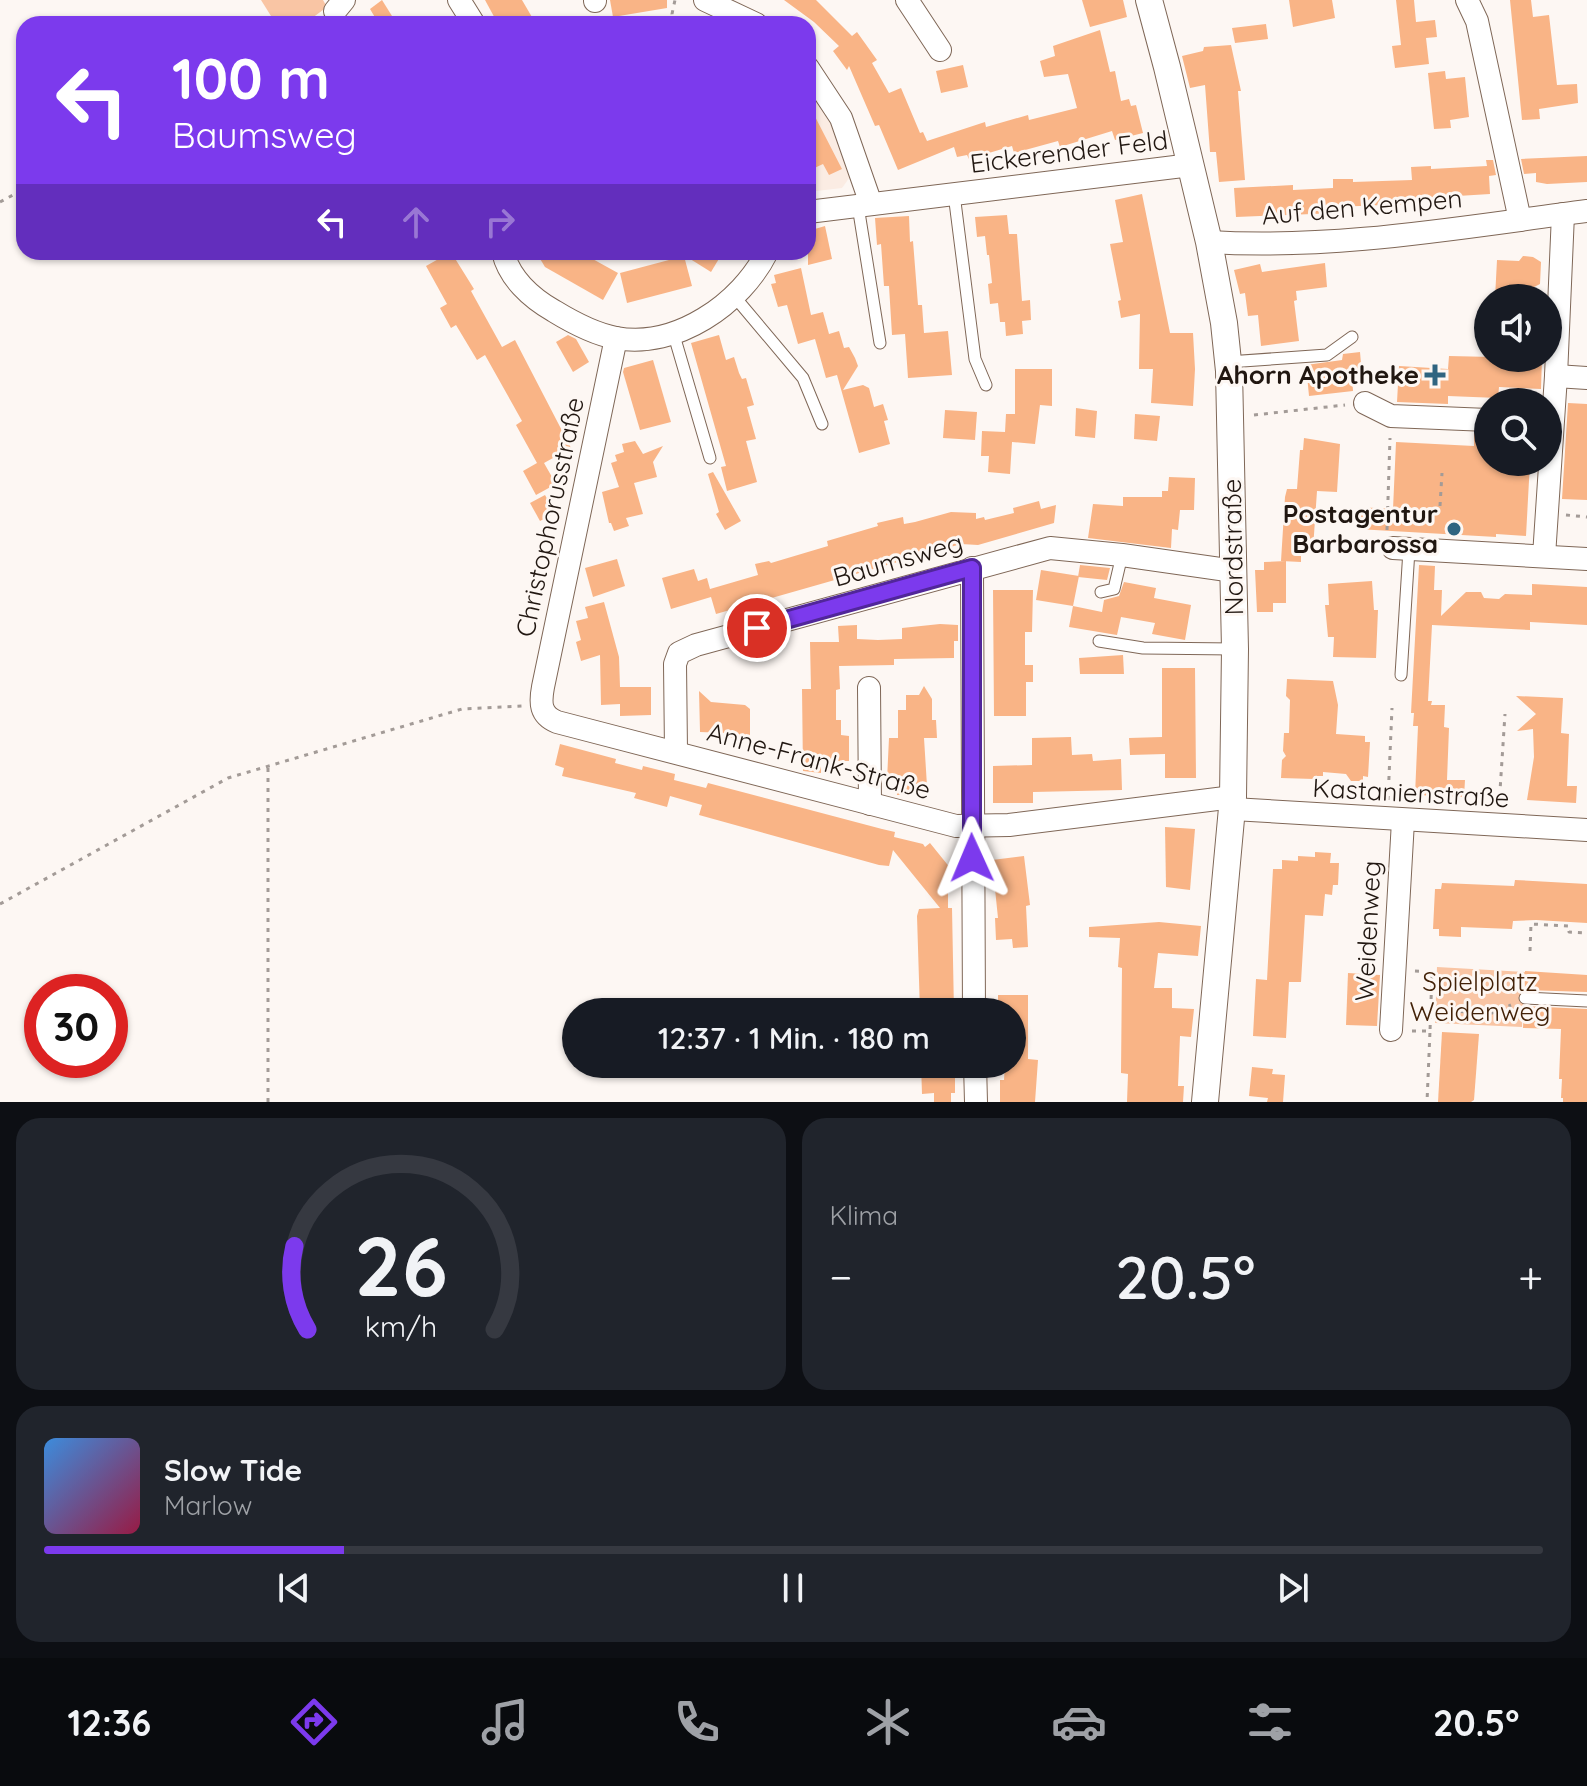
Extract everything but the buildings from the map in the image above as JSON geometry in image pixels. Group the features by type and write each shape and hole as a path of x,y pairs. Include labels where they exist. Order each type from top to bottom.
{"street":[{"path":"705,0 739,16"},
{"path":"907,0 940,50"},
{"name":"Nordstraße","path":"1149,0 1209,242 1223,314 1231,417 1235,649 1233,803 1205,1102"},
{"path":"1467,0 1477,21 1520,220"},
{"path":"816,78 841,118 864,205"},
{"name":"Eickerender Feld","path":"816,211 1191,165"},
{"name":"Auf den Kempen","path":"1209,242 1253,245 1321,243 1587,211"},
{"path":"1554,388 1563,214"},
{"path":"507,260 516,278 538,300 574,322 616,338 636,339 673,331 706,317 734,296 762,260"},
{"name":"Christophorusstraße","path":"541,707 616,338"},
{"path":"1556,376 1587,378"},
{"path":"1365,403 1391,416 1474,419"},
{"path":"1544,556 1548,476"},
{"name":"Baumsweg","path":"676,751 674,673 681,651 1056,547 1234,571"},
{"path":"1401,549 1587,559"},
{"path":"972,568 974,998"},
{"path":"869,688 870,804"},
{"name":"Anne-Frank-Straße","path":"541,707 547,717 557,722 940,823 972,827 1009,825 1233,803"},
{"name":"Kastanienstraße","path":"1233,803 1395,821 1587,830"},
{"name":"Weidenweg","path":"1391,1030 1395,821"},
{"path":"975,1078 976,1102"}],"lane":[{"name":"Eickerender Feld","path":"954,194 975,359 986,385"},
{"path":"864,205 880,343"},
{"path":"734,296 803,378 822,424"},
{"path":"673,331 710,458"},
{"path":"1228,362 1327,355 1352,337"},
{"path":"1401,549 1401,675"},
{"path":"1101,592 1114,589 1122,555"},
{"path":"1099,641 1143,648 1235,649"},
{"path":"1525,998 1587,1001"}],"path":[{"path":"1231,417 1365,403"},
{"path":"1391,416 1387,535 1401,549"},
{"path":"1440,506 1442,473"},
{"path":"0,904 219,782 462,709 541,707"},
{"path":"1392,708 1395,821"},
{"path":"1498,826 1505,714"},
{"path":"268,765 268,1102"},
{"path":"1530,951 1531,924 1569,926 1569,932 1587,933"},
{"path":"1394,969 1432,972 1427,1102"},
{"path":"1430,1010 1492,1013 1525,998"},
{"name":"Weidenweg","path":"1391,1030 1430,1031"}],"shaded area":[{"path":"816,95 835,126 852,174 842,188 816,191"}],"green space":[{"path":"261,0 323,0 327,7 315,16 271,16"},
{"name":"Spielplatz Weidenweg","path":"1437,967 1525,972 1522,1027 1435,1023"}],"place":[{"name":"Ahorn Apotheke","path":"1435,375"},
{"name":"Postagentur Barbarossa","path":"1454,529"}],"route":[{"path":"757,628 972,568 972,858"}]}
